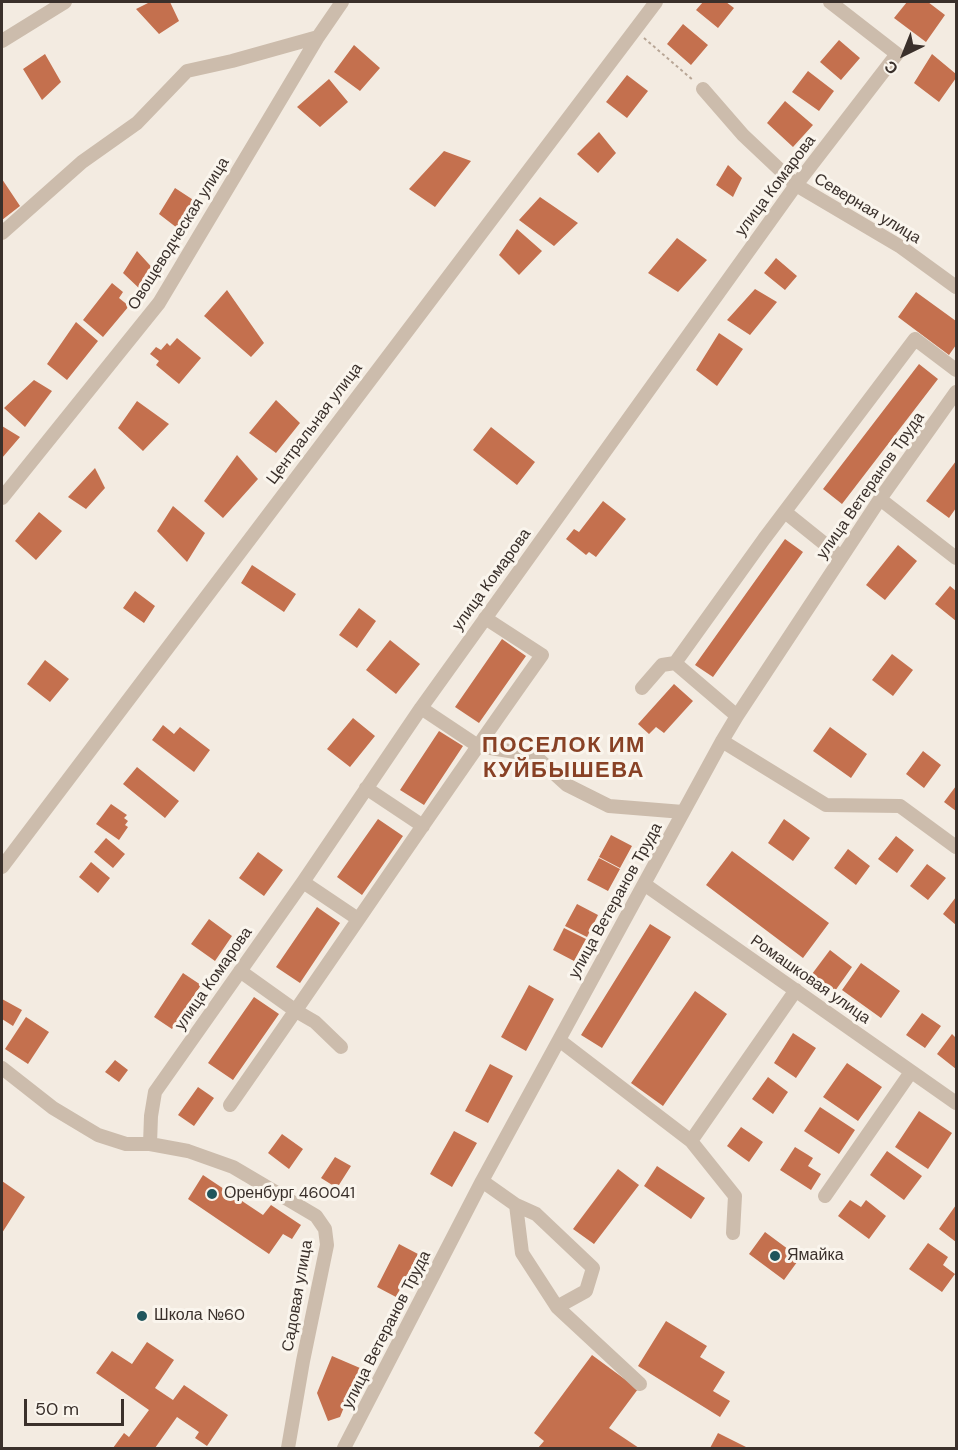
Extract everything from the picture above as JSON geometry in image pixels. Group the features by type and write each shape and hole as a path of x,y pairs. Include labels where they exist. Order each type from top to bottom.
{"street":[{"path":"2,41 65,2"},
{"name":"Овощеводческая улица","path":"2,498 159,303 318,37 342,2"},
{"name":"Центральная улица","path":"2,867 656,2"},
{"name":"улица Комарова","path":"150,1144 155,1092 485,618 796,185 897,54 830,2"},
{"path":"2,233 82,162 137,123 187,71 318,37"},
{"name":"Северная улица","path":"703,89 743,135 796,185 901,248 957,287"},
{"path":"642,688 662,665 675,663 915,339 957,370"},
{"name":"улица Ветеранов Труда","path":"344,1449 482,1181 722,741 880,499 957,392"},
{"path":"880,499 957,558"},
{"path":"785,512 841,557"},
{"path":"230,1104 542,656 485,618"},
{"path":"675,663 737,716"},
{"path":"421,708 478,746 534,755 567,785 609,806 683,812"},
{"path":"722,741 826,805 900,806 957,847"},
{"path":"366,788 423,826"},
{"path":"303,882 358,919"},
{"name":"Ромашковая улица","path":"644,884 957,1103"},
{"path":"240,971 315,1022 341,1047"},
{"path":"691,1141 796,990"},
{"path":"559,1040 691,1141 735,1196 733,1233"},
{"name":"Садовая улица","path":"2,1068 53,1108 98,1135 126,1144 150,1144 188,1151 233,1167 316,1216 325,1229 327,1245 288,1449"},
{"path":"825,1196 911,1072"},
{"path":"482,1181 516,1205 536,1214 593,1268 585,1292 557,1306"},
{"path":"516,1205 522,1253 557,1306 640,1384"}],"path":[{"path":"634,30 703,89"}],"building":[{"path":"150,2 170,2 179,21 159,34 136,9"},
{"path":"703,2 726,2 734,8 718,28 696,10"},
{"path":"907,2 928,2 945,15 926,42 894,18"},
{"path":"683,24 708,45 691,65 667,44"},
{"path":"839,40 860,58 841,80 820,62"},
{"path":"354,45 380,68 360,91 334,72"},
{"path":"45,54 61,82 42,100 23,69"},
{"path":"932,54 956,74 956,78 939,102 914,83"},
{"path":"808,71 834,91 819,111 792,92"},
{"path":"627,75 648,91 627,118 606,102"},
{"path":"329,79 348,102 320,127 297,107"},
{"path":"785,101 813,125 793,147 767,123"},
{"path":"599,132 616,153 598,173 577,154"},
{"path":"444,151 471,161 435,207 409,189"},
{"path":"728,165 742,178 733,197 716,185"},
{"path":"2,179 20,206 2,220"},
{"path":"175,188 198,203 181,231 159,214"},
{"path":"540,197 578,223 554,246 519,220"},
{"path":"517,229 542,251 519,275 499,255"},
{"path":"677,238 707,260 678,292 648,273"},
{"path":"137,251 157,273 142,291 123,273"},
{"path":"776,258 797,276 785,290 764,273"},
{"path":"112,283 123,292 119,298 129,306 103,337 83,320"},
{"path":"755,289 777,302 750,335 727,320"},
{"path":"227,290 264,343 251,357 204,316"},
{"path":"916,292 956,321 956,345 949,355 898,317"},
{"path":"76,322 98,341 67,380 47,364"},
{"path":"719,333 743,349 717,386 696,370"},
{"path":"177,338 201,358 179,384 156,365 159,361 150,354 156,347 161,350 167,343 170,346"},
{"path":"919,364 938,379 842,504 823,489"},
{"path":"34,380 52,391 25,427 4,408"},
{"path":"276,400 300,423 276,453 249,433"},
{"path":"137,401 169,424 143,451 118,428"},
{"path":"2,426 20,437 2,458"},
{"path":"491,427 535,462 517,485 473,450"},
{"path":"237,455 258,479 223,518 204,501"},
{"path":"956,461 956,508 949,518 926,501"},
{"path":"95,468 105,488 86,509 68,497"},
{"path":"603,501 626,519 596,557 589,552 586,555 566,539 574,529 579,532"},
{"path":"173,506 205,533 187,562 157,531"},
{"path":"39,512 62,531 36,560 15,541"},
{"path":"785,539 803,552 713,677 695,665"},
{"path":"898,545 917,561 885,600 866,585"},
{"path":"252,565 296,594 284,612 241,583"},
{"path":"950,586 956,591 956,621 935,604"},
{"path":"135,591 155,606 144,623 123,608"},
{"path":"359,608 376,621 357,648 339,635"},
{"path":"502,639 526,656 479,723 455,707"},
{"path":"390,640 420,664 396,694 366,670"},
{"path":"892,654 913,670 893,696 872,680"},
{"path":"45,660 69,679 50,702 27,684"},
{"path":"674,684 693,701 664,733 656,727 649,734 638,724"},
{"path":"353,718 375,736 350,767 327,749"},
{"path":"163,725 174,734 180,727 210,750 194,772 152,740"},
{"path":"830,727 867,754 851,778 813,751"},
{"path":"439,731 463,746 424,805 400,790"},
{"path":"923,751 941,765 924,788 906,774"},
{"path":"137,767 179,801 165,818 123,784"},
{"path":"956,786 956,811 944,802"},
{"path":"111,804 127,815 124,818 128,821 125,825 128,827 119,840 96,824"},
{"path":"378,819 403,836 362,895 337,877"},
{"path":"784,819 810,838 793,861 768,843"},
{"path":"611,835 632,846 620,868 599,857"},
{"path":"896,836 914,850 897,873 878,859"},
{"path":"106,838 125,854 113,868 94,852"},
{"path":"848,849 870,866 856,885 834,868"},
{"path":"732,851 829,923 803,958 706,885"},
{"path":"258,852 283,870 264,896 239,878"},
{"path":"599,858 620,869 608,891 587,880"},
{"path":"91,862 110,878 98,893 79,877"},
{"path":"927,864 946,878 928,900 910,886"},
{"path":"956,897 956,925 943,914"},
{"path":"577,904 598,915 587,937 565,926"},
{"path":"317,907 340,923 300,983 276,967"},
{"path":"209,919 232,936 215,961 191,944"},
{"path":"650,924 671,937 602,1048 581,1035"},
{"path":"564,928 586,939 574,961 553,950"},
{"path":"830,950 852,967 835,991 812,974"},
{"path":"861,963 900,991 881,1018 842,990"},
{"path":"183,973 201,985 172,1029 154,1017"},
{"path":"529,985 554,999 526,1051 501,1037"},
{"path":"695,991 727,1014 663,1106 631,1083"},
{"path":"254,997 279,1014 233,1080 208,1063"},
{"path":"2,999 22,1010 13,1026 2,1019"},
{"path":"922,1013 941,1026 925,1048 906,1035"},
{"path":"26,1017 49,1032 28,1064 5,1049"},
{"path":"793,1033 816,1048 796,1078 774,1063"},
{"path":"952,1034 956,1038 956,1069 937,1054"},
{"path":"115,1060 128,1070 119,1082 105,1072"},
{"path":"847,1063 882,1087 858,1121 823,1097"},
{"path":"490,1064 513,1076 488,1123 465,1111"},
{"path":"768,1077 788,1092 773,1114 752,1099"},
{"path":"198,1087 214,1098 194,1126 178,1115"},
{"path":"820,1107 855,1130 839,1154 804,1131"},
{"path":"919,1111 952,1133 928,1169 895,1147"},
{"path":"741,1127 763,1142 749,1162 727,1146"},
{"path":"454,1131 477,1143 452,1187 430,1174"},
{"path":"282,1134 303,1149 289,1169 268,1153"},
{"path":"795,1147 813,1158 808,1166 821,1174 811,1190 780,1170"},
{"path":"887,1151 922,1176 904,1200 870,1175"},
{"path":"335,1157 351,1166 337,1188 321,1178"},
{"path":"657,1166 705,1198 691,1219 644,1186"},
{"path":"618,1169 639,1185 594,1244 573,1229"},
{"path":"203,1175 263,1215 271,1205 301,1225 292,1239 283,1234 269,1254 188,1199"},
{"path":"2,1181 25,1197 2,1233"},
{"path":"850,1200 861,1207 866,1200 886,1216 869,1239 838,1216"},
{"path":"956,1205 956,1242 939,1229"},
{"name":"Ямайка","path":"765,1232 800,1258 784,1280 749,1254"},
{"path":"928,1243 948,1257 943,1265 955,1274 942,1292 909,1269"},
{"path":"399,1244 418,1254 396,1297 377,1287"},
{"path":"666,1321 707,1346 700,1357 725,1372 713,1391 730,1401 720,1417 638,1366"},
{"path":"147,1342 174,1360 155,1388 173,1400 184,1385 228,1415 207,1446 195,1438 199,1432 177,1417 155,1448 113,1448 124,1433 129,1437 149,1410 96,1373 112,1351 132,1364"},
{"path":"592,1355 638,1389 609,1428 639,1448 538,1448 544,1441 534,1433"},
{"path":"332,1356 360,1368 340,1417 328,1421 317,1393"},
{"path":"718,1433 748,1448 710,1448"}],"place":[{"name":"Оренбург 460041","path":"212,1194"},
{"name":"Ямайка","path":"775,1256"},
{"name":"Школа №60","path":"142,1316"}],"district":[{"name":"ПОСЕЛОК ИМ КУЙБЫШЕВА","path":"564,758"}]}
